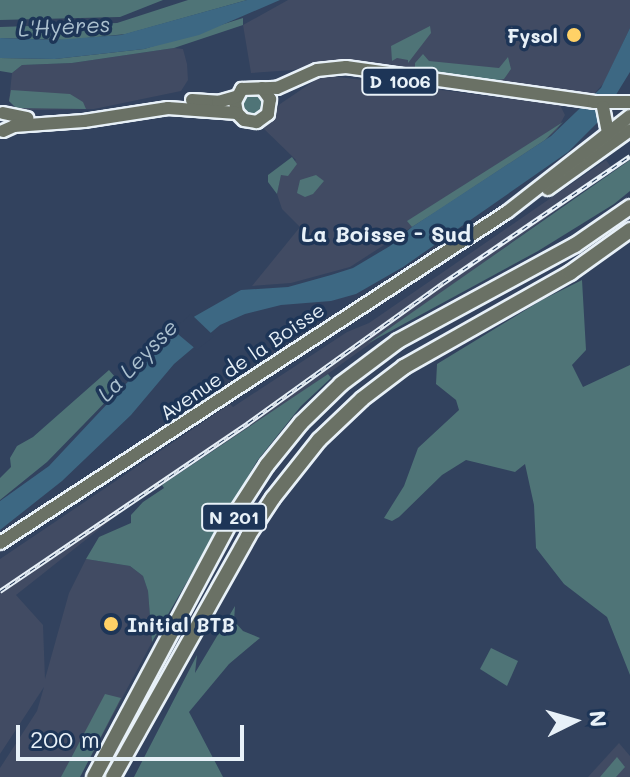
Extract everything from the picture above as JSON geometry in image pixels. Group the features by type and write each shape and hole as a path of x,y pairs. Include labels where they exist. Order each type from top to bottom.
{"highway":[{"path":"575,245 630,196"},
{"name":"N 201","path":"94,777 232,519 267,465 301,423 348,378 398,341 575,245 630,207"},
{"name":"N 201","path":"113,777 248,536 280,488 319,440 362,399 404,367 544,289 630,231"}],"main road":[{"name":"D 1006","path":"262,88 285,85 317,70 346,67 577,99 611,111"},
{"name":"D 1006","path":"270,108 302,81 336,73 524,96 541,94"},
{"path":"247,87 262,88 270,99 270,108 257,122 244,120 237,113 168,108 84,121 14,126 2,133 1,111 14,118 68,118 183,99 207,102 236,97 247,87"},
{"path":"236,97 237,113"},
{"path":"611,111 630,116"},
{"name":"Avenue de la Boisse","path":"507,212 611,111 630,116"},
{"name":"Avenue de la Boisse","path":"0,543 507,212 542,193 630,130"}],"shaded area":[{"path":"247,0 280,0 199,35 144,49 55,59 0,58 0,38 55,40 121,35"},
{"path":"288,0 630,0 630,28 604,83 592,96 339,60 293,70 251,73 243,25"},
{"path":"630,28 630,72 601,119 568,152 403,267 356,294 331,301 281,305 245,314 220,325 174,364 131,415 62,481 0,530 0,501 49,466 183,323 241,290 288,287 331,275 353,268 390,246 412,227 551,136 601,88"},
{"path":"183,49 187,64 188,80 181,91 94,109 31,110 16,108 9,101 12,73 22,65 72,63"},
{"path":"323,75 560,105 565,115 557,130 539,145 350,267 291,283 252,286 300,227 282,209 277,194 281,174 296,160 262,127 280,104"},
{"path":"606,160 613,170 287,403 136,500 16,595 43,625 45,679 69,593 86,559 130,566 143,576 148,591 152,642 80,777 0,777 0,768 37,711 44,687 0,754 0,559 230,404 233,407 347,332 369,323"},
{"path":"619,743 630,756 630,777 588,777"}],"green space":[{"path":"0,0 163,0 120,17 0,20"},
{"path":"188,0 247,0 126,34 67,40 0,38 0,27 117,23"},
{"path":"243,18 243,25 174,48 72,63 22,65 12,73 0,71 0,58 55,59 144,49"},
{"path":"430,26 431,33 408,63 408,60 397,58 392,61 391,46"},
{"path":"423,54 429,61 499,68 508,57 511,69 504,79 493,81 415,71 415,63"},
{"path":"11,90 70,94 83,102 86,109 16,108 9,101"},
{"path":"248,94 256,94 262,104 256,114 248,114 242,108 242,100"},
{"path":"563,122 545,140 439,210 412,227 407,221"},
{"path":"292,157 297,164 288,176 281,175 277,194 268,182 268,175"},
{"path":"630,160 630,191 614,204 538,251 367,344"},
{"path":"316,175 324,181 313,194 305,197 297,193 300,180"},
{"path":"582,280 586,350 572,365 583,387 630,365 630,675 607,617 564,584 536,548 534,505 525,464 515,472 466,460 442,475 399,517 392,521 384,518 404,486 418,448 459,410 456,400 436,384 437,364 542,300"},
{"path":"109,370 122,385 47,462 0,500 0,478 11,467 10,458 17,446 33,437"},
{"path":"328,374 331,378 301,406 257,461 152,642 148,591 143,576 130,566 86,559 99,537 131,523 131,515 143,502 164,488 162,485"},
{"path":"235,606 234,621 243,631 260,638 229,664 189,712 223,777 134,777 197,655 195,673"},
{"path":"491,648 518,661 507,686 480,669"},
{"path":"105,694 121,698 80,777 61,777"},
{"path":"617,757 625,767 616,777 600,777"}],"pier":[{"path":"191,314 214,336 197,350 173,330"}],"railway":[{"path":"0,591 248,423 443,283 630,156"}],"place":[{"name":"Fysol","path":"574,35"},
{"name":"Initial BTB","path":"111,624"}],"district":[{"name":"La Boisse - Sud","path":"386,234"}],"water label":[{"name":"L'Hyères","path":"64,26"},
{"name":"La Leysse","path":"137,360"}]}
